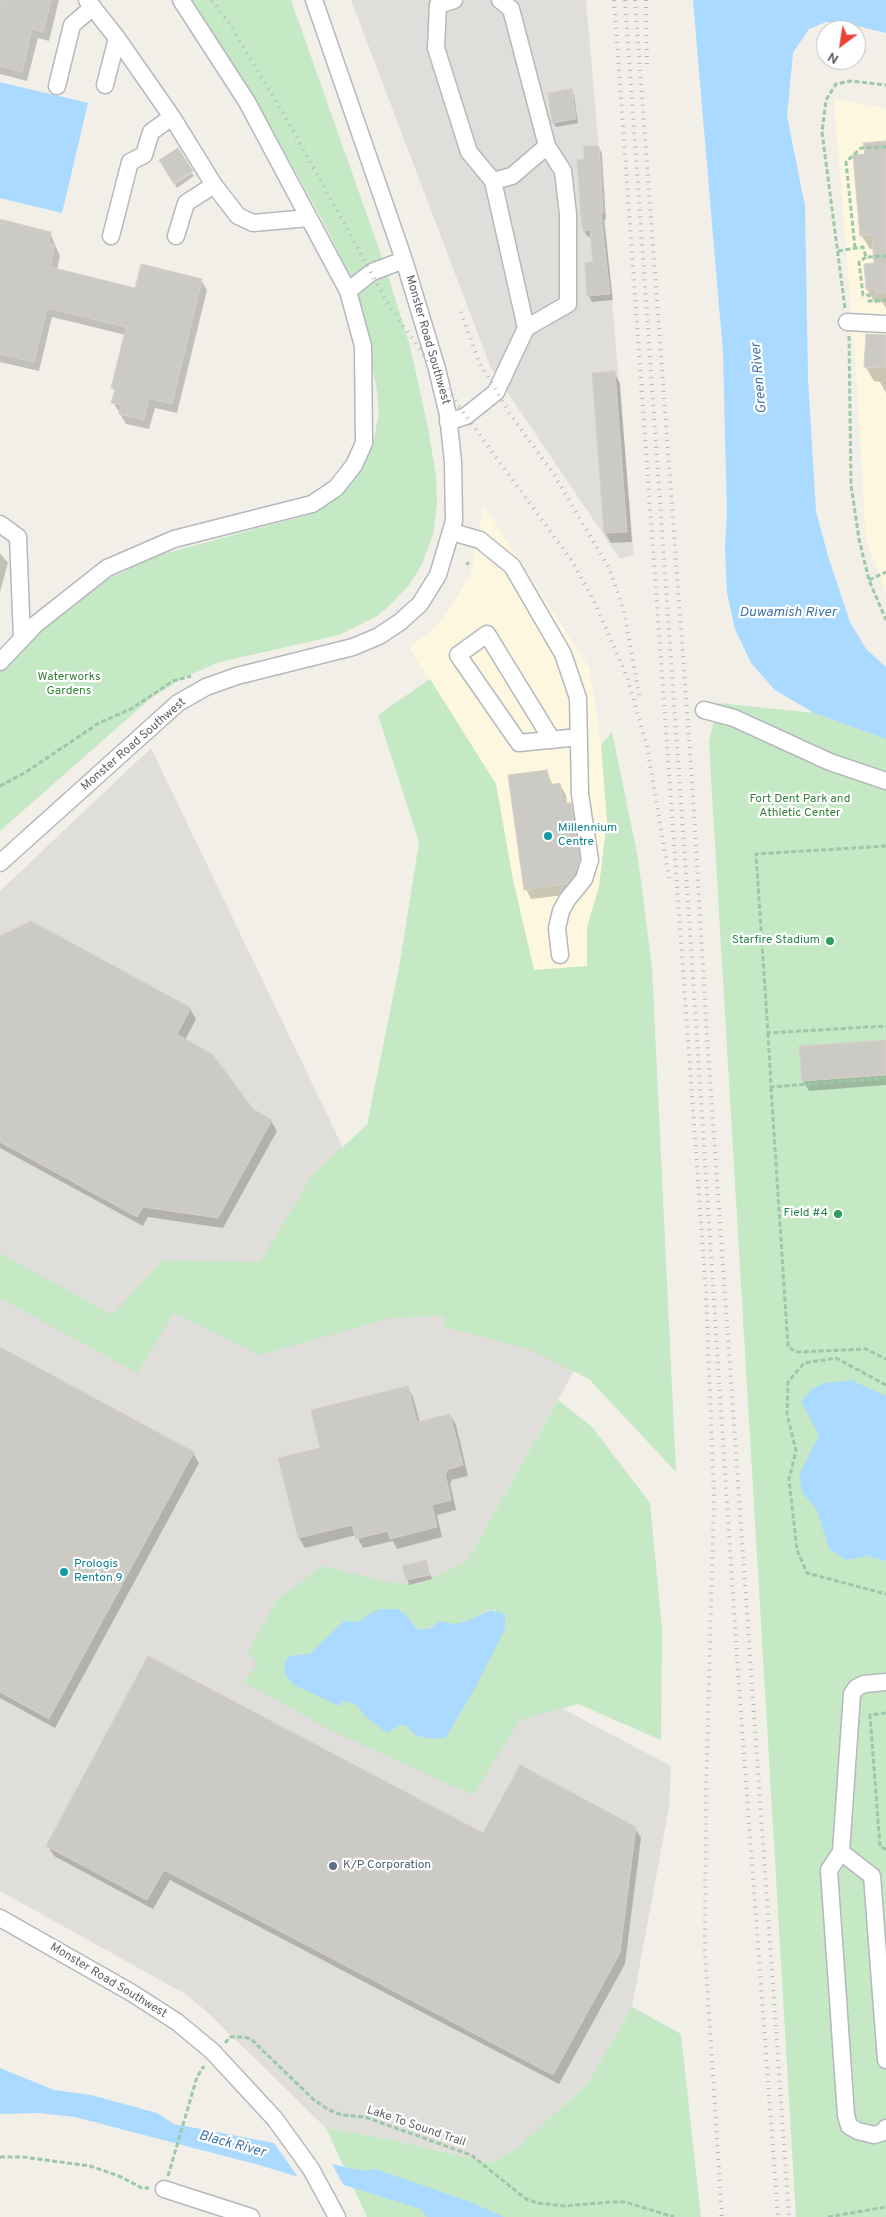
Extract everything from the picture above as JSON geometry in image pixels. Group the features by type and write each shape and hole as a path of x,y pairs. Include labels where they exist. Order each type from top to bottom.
{"street":[{"path":"0,662 36,624 107,568 174,539 312,504 336,488 354,465 364,443 363,346 348,291 247,102 181,0"},
{"name":"Monster Road Southwest","path":"0,863 178,703 206,687 237,676 353,647 379,636 400,622 420,604 438,575 452,532 455,489 448,422 437,369 404,260 314,0"},
{"path":"454,0 438,5 436,48 469,152 493,181 526,328"},
{"path":"448,422 466,416 496,392 526,328 568,304 568,214 563,171 547,146 510,9 500,0"},
{"path":"57,86 72,25 90,4 117,38 172,117 214,185 238,216 253,223 309,218"},
{"path":"106,85 117,38"},
{"path":"111,236 130,162 144,155 151,132 172,117"},
{"path":"493,181 512,176 547,146"},
{"path":"176,236 186,204 214,185"},
{"path":"348,291 372,272 404,260"},
{"path":"847,322 886,324"},
{"path":"0,524 18,537 22,639"},
{"path":"452,532 480,540 512,566 563,654 578,698 580,794 590,860 584,879 567,900 561,911 557,928 560,955"},
{"path":"552,740 487,634 458,655 519,744 579,737"},
{"path":"704,710 734,718 830,762 886,781"},
{"path":"886,1682 864,1684 856,1688 850,1703 841,1852 829,1870 846,2115 849,2126 858,2132 874,2135 884,2132 886,2128"},
{"path":"841,1852 872,1876 886,2060"},
{"name":"Monster Road Southwest","path":"0,1918 132,1993 178,2022 212,2051 275,2120 311,2169 337,2217"},
{"path":"164,2190 251,2217"}],"path":[{"path":"855,248 846,162 861,148 886,147"},
{"path":"838,251 863,247 866,257"},
{"path":"886,256 866,257 860,262 863,295 869,295 869,301 886,300"},
{"path":"869,580 886,572"},
{"path":"0,786 26,772 99,723 131,709 173,681 192,676"},
{"path":"886,846 756,854 788,1347 797,1352 866,1349 886,1359"},
{"path":"768,1033 886,1026"},
{"path":"772,1087 886,1078"},
{"path":"886,1384 836,1358 804,1363 788,1382 787,1414 796,1451 789,1479 797,1550 807,1573 886,1594"},
{"path":"886,1714 870,1715 880,1847 886,1849"},
{"name":"Lake To Sound Trail","path":"225,2043 230,2037 251,2039 313,2099 329,2110 342,2115 365,2117 471,2155 526,2199 538,2203 564,2206 625,2202 674,2217"},
{"path":"0,2157 23,2157 90,2166 119,2176 142,2188 164,2190 197,2077 204,2066"},
{"path":"828,2217 886,2207"}],"shaded area":[{"path":"351,0 586,0 634,555 620,559 491,368"},
{"path":"834,99 886,108 886,593 866,539 857,384"},
{"path":"484,506 590,669 601,745 607,820 599,887 587,927 587,966 534,970 513,880 496,784 409,648 432,630 449,610 471,573"},
{"path":"151,748 383,1231 587,1348 467,1561 516,1684 671,1766 669,1807 632,2007 588,2083 516,2149 491,2163 392,2140 326,2128 206,2011 187,1995 0,1891 0,891"}],"green space":[{"name":"Waterworks Gardens","path":"188,0 291,0 385,266 410,346 428,428 436,476 437,505 433,534 423,562 410,584 377,616 339,635 220,662 184,677 151,698 0,831 0,662 89,588 159,555 304,516 327,504 354,478 366,459 375,435 379,410 376,384 347,270 323,221 270,126"},
{"path":"430,679 496,784 513,880 534,970 587,966 587,927 599,887 607,820 601,745 612,732 638,858 652,967 676,1472 589,1379 529,1349 444,1327 445,1316 390,1318 260,1355 174,1313 137,1373 0,1298 0,1253 112,1315 163,1260 260,1262 314,1173 367,1125 400,962 419,842 378,715"},
{"name":"Fort Dent Park and Athletic Center","path":"718,703 814,713 886,739 886,2217 796,2217 709,742"},
{"path":"558,1400 592,1427 650,1503 662,1629 661,1740 578,1704 520,1720 473,1795 332,1731 244,1682 258,1664 248,1652 277,1600 322,1566 392,1583 420,1584 467,1561","holes":["380,1609 397,1609 406,1615 415,1627 425,1630 440,1621 455,1624 467,1621 486,1611 496,1610 496,1644 475,1688 446,1737 423,1738 412,1733 406,1725 400,1725 392,1731 366,1717 355,1704 343,1701 339,1706 294,1685 295,1655 310,1654 344,1621 359,1622"]},
{"path":"632,2007 681,2034 701,2217 367,2217 326,2128 392,2140 491,2163 516,2149 588,2083"}],"water":[{"name":"Duwamish River","path":"693,0 886,0 886,33 866,28 866,20 816,20 816,26 809,29 793,53 787,116 805,206 808,379 816,511 828,556 850,622 866,649 886,667 886,739 814,713 775,690 751,663 735,629 727,593 725,547 727,515 723,353"},
{"path":"0,82 88,103 62,213 0,198"},
{"path":"851,1380 886,1396 886,1561 867,1556 846,1560 829,1549 817,1510 802,1492 799,1475 819,1435 801,1402 812,1389 825,1383"},
{"path":"380,1609 397,1609 406,1615 415,1627 420,1630 431,1628 440,1621 455,1624 467,1621 491,1610 505,1614 505,1629 475,1688 446,1737 435,1739 417,1736 405,1725 400,1725 387,1733 366,1717 355,1704 343,1701 339,1706 294,1685 287,1677 284,1670 286,1660 290,1656 310,1654 344,1621 359,1622"},
{"name":"Black River","path":"0,2068 54,2090 91,2095 157,2113 174,2124 274,2143 332,2164 363,2171 375,2169 468,2201 504,2217 427,2217 421,2209 344,2185 299,2177 75,2117 38,2113 0,2114"}],"pier":[{"path":"272,2140 330,2160 345,2188 300,2180"}],"building":[{"path":"0,0 51,0 43,32 32,29 22,72 0,66"},
{"path":"572,89 576,119 552,123 548,93"},
{"path":"886,141 886,293 876,293 876,288 866,289 864,264 874,263 872,235 860,236 853,155 865,154 863,143"},
{"path":"584,146 599,146 603,213 601,213 610,294 587,296 585,263 593,262 590,230 583,231 577,160 584,159"},
{"path":"178,148 193,171 174,184 159,160"},
{"path":"0,219 51,232 48,243 55,245 50,267 135,288 141,264 202,279 172,404 149,398 144,420 119,414 121,405 111,403 115,389 111,388 126,327 47,308 34,362 0,354"},
{"path":"866,334 886,335 886,368 864,367"},
{"path":"615,371 627,532 604,533 592,373"},
{"name":"Millennium Centre","path":"547,770 550,785 560,783 563,803 571,803 580,859 577,869 573,870 573,876 567,884 524,890 508,775"},
{"path":"31,921 191,1008 177,1034 213,1055 253,1109 272,1120 218,1218 143,1207 137,1217 0,1142 0,936"},
{"path":"886,1040 886,1075 802,1081 799,1046"},
{"name":"Prologis Renton 9","path":"0,1347 194,1452 49,1719 0,1692"},
{"path":"408,1386 417,1422 450,1414 463,1465 446,1470 451,1500 432,1505 437,1527 390,1539 388,1531 356,1539 352,1525 298,1538 278,1458 320,1448 311,1410"},
{"path":"426,1560 430,1575 406,1580 402,1566"},
{"path":"148,1656 483,1833 520,1765 636,1827 620,1953 553,2075 164,1870 147,1900 46,1846"}],"railway":[{"path":"212,0 229,23 286,118 389,305 466,416 572,561 595,603 627,677 647,746 669,878"},
{"path":"614,0 706,1293 714,1496 706,1793 705,1952 722,2217"},
{"path":"625,0 690,931 739,1687 778,2217"},
{"path":"635,0 692,779 707,1036 789,2217"},
{"path":"646,0 647,68"},
{"path":"461,312 479,362 512,417 553,473 609,568 624,611 640,699"}],"place":[{"name":"Millennium Centre","path":"548,836"},
{"name":"Starfire Stadium","path":"830,941"},
{"name":"Field #4","path":"838,1214"},
{"name":"Prologis Renton 9","path":"64,1572"},
{"name":"K/P Corporation","path":"333,1866"}],"water label":[{"name":"Green River","path":"760,378"}]}
